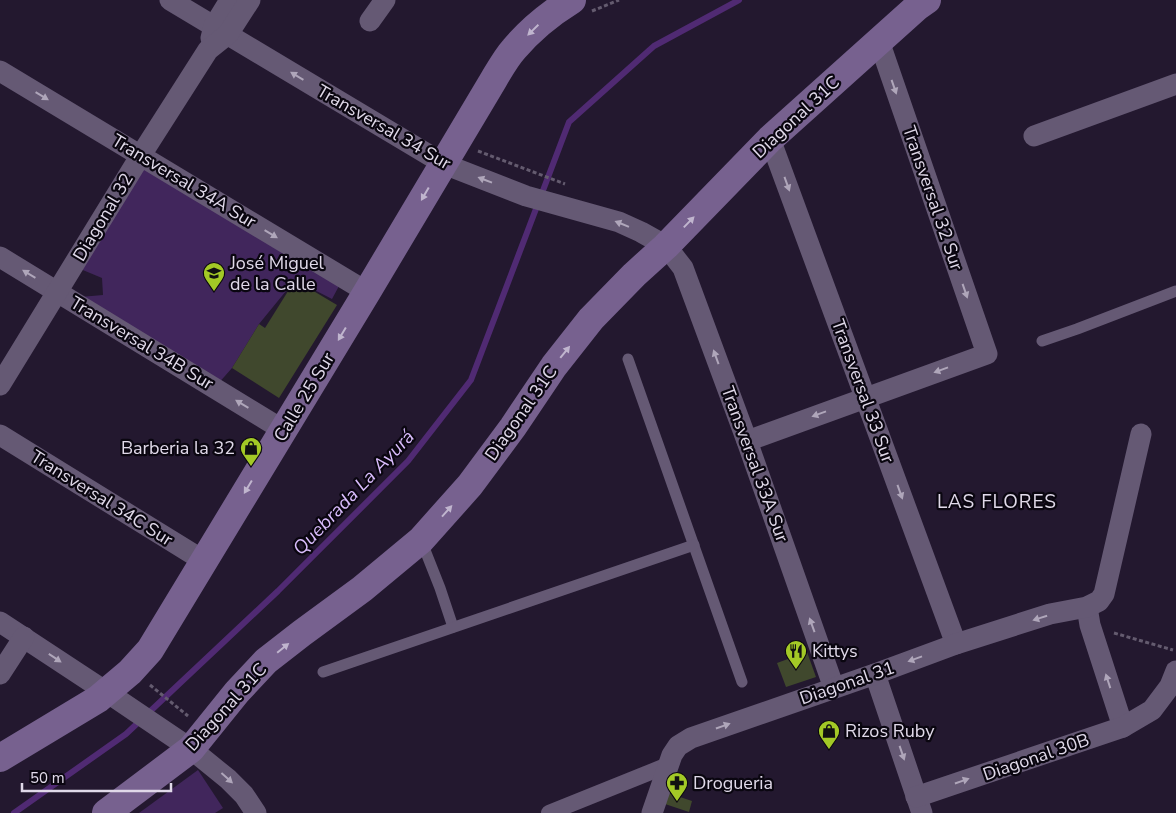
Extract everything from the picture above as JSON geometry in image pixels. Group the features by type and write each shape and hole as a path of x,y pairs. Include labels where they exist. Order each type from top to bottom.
{"main road":[{"name":"Diagonal 31C","path":"106,813 191,749 237,692 266,661 362,588 421,540 470,486 554,366 591,320 770,139 927,0"},
{"name":"Calle 25 Sur","path":"0,758 98,699 130,672 150,650 494,79 514,49 558,9 582,5"}],"street":[{"name":"Transversal 34 Sur","path":"170,0 444,164 526,196 619,222 666,246"},
{"name":"Diagonal 32","path":"221,30 230,0"},
{"name":"Diagonal 32","path":"0,385 141,155 208,50 221,30 250,0"},
{"path":"370,21 385,0"},
{"name":"Transversal 32 Sur","path":"865,397 987,354 879,41"},
{"name":"Transversal 34A Sur","path":"0,71 367,292"},
{"path":"1034,136 1176,84"},
{"name":"Transversal 33 Sur","path":"770,139 956,644"},
{"name":"Transversal 33A Sur","path":"666,246 682,268 747,441 834,688"},
{"name":"Transversal 34B Sur","path":"0,257 283,430"},
{"path":"747,441 865,397"},
{"path":"1123,727 1089,616 1104,594 1141,434"},
{"name":"Transversal 34C Sur","path":"0,435 204,561"},
{"name":"Diagonal 31","path":"658,812 672,755 678,746 691,738 956,644 1050,614 1089,616"},
{"path":"0,622 191,749 228,779 244,795 256,813"},
{"path":"0,674 24,637"},
{"name":"Diagonal 30B","path":"919,805 1123,727 1152,710 1170,686 1176,671"},
{"path":"875,674 919,805"},
{"path":"549,813 668,765"}],"lane":[{"path":"1042,341 1176,291"},
{"path":"628,360 742,682"},
{"path":"421,540 453,627"},
{"path":"323,672 694,545"}],"path":[{"path":"582,5 620,0"},
{"path":"470,148 506,162"},
{"path":"1089,616 1176,651"},
{"path":"148,684 189,717"}],"shaded area":[{"name":"José Miguel de la Calle","path":"143,167 339,286 332,299 295,280 259,324 232,368 217,385 80,297 103,295 102,278 78,268"},
{"path":"198,770 223,808 215,813 139,813"}],"building":[{"path":"295,280 337,305 279,398 232,368 259,324 265,328"},
{"name":"Kittys","path":"807,652 816,677 786,687 777,663"},
{"name":"Drogueria","path":"665,792 692,801 689,812 662,803"}],"waterway":[{"name":"Quebrada La Ayurá","path":"14,813 126,734 278,591 408,461 471,380 569,122 654,46 739,0"}],"place":[{"name":"José Miguel de la Calle","path":"214,292"},
{"name":"Barberia la 32","path":"251,467"},
{"name":"Kittys","path":"796,670"},
{"name":"Rizos Ruby","path":"829,750"},
{"name":"Drogueria","path":"677,802"}],"district":[{"name":"LAS FLORES","path":"997,501"}]}
